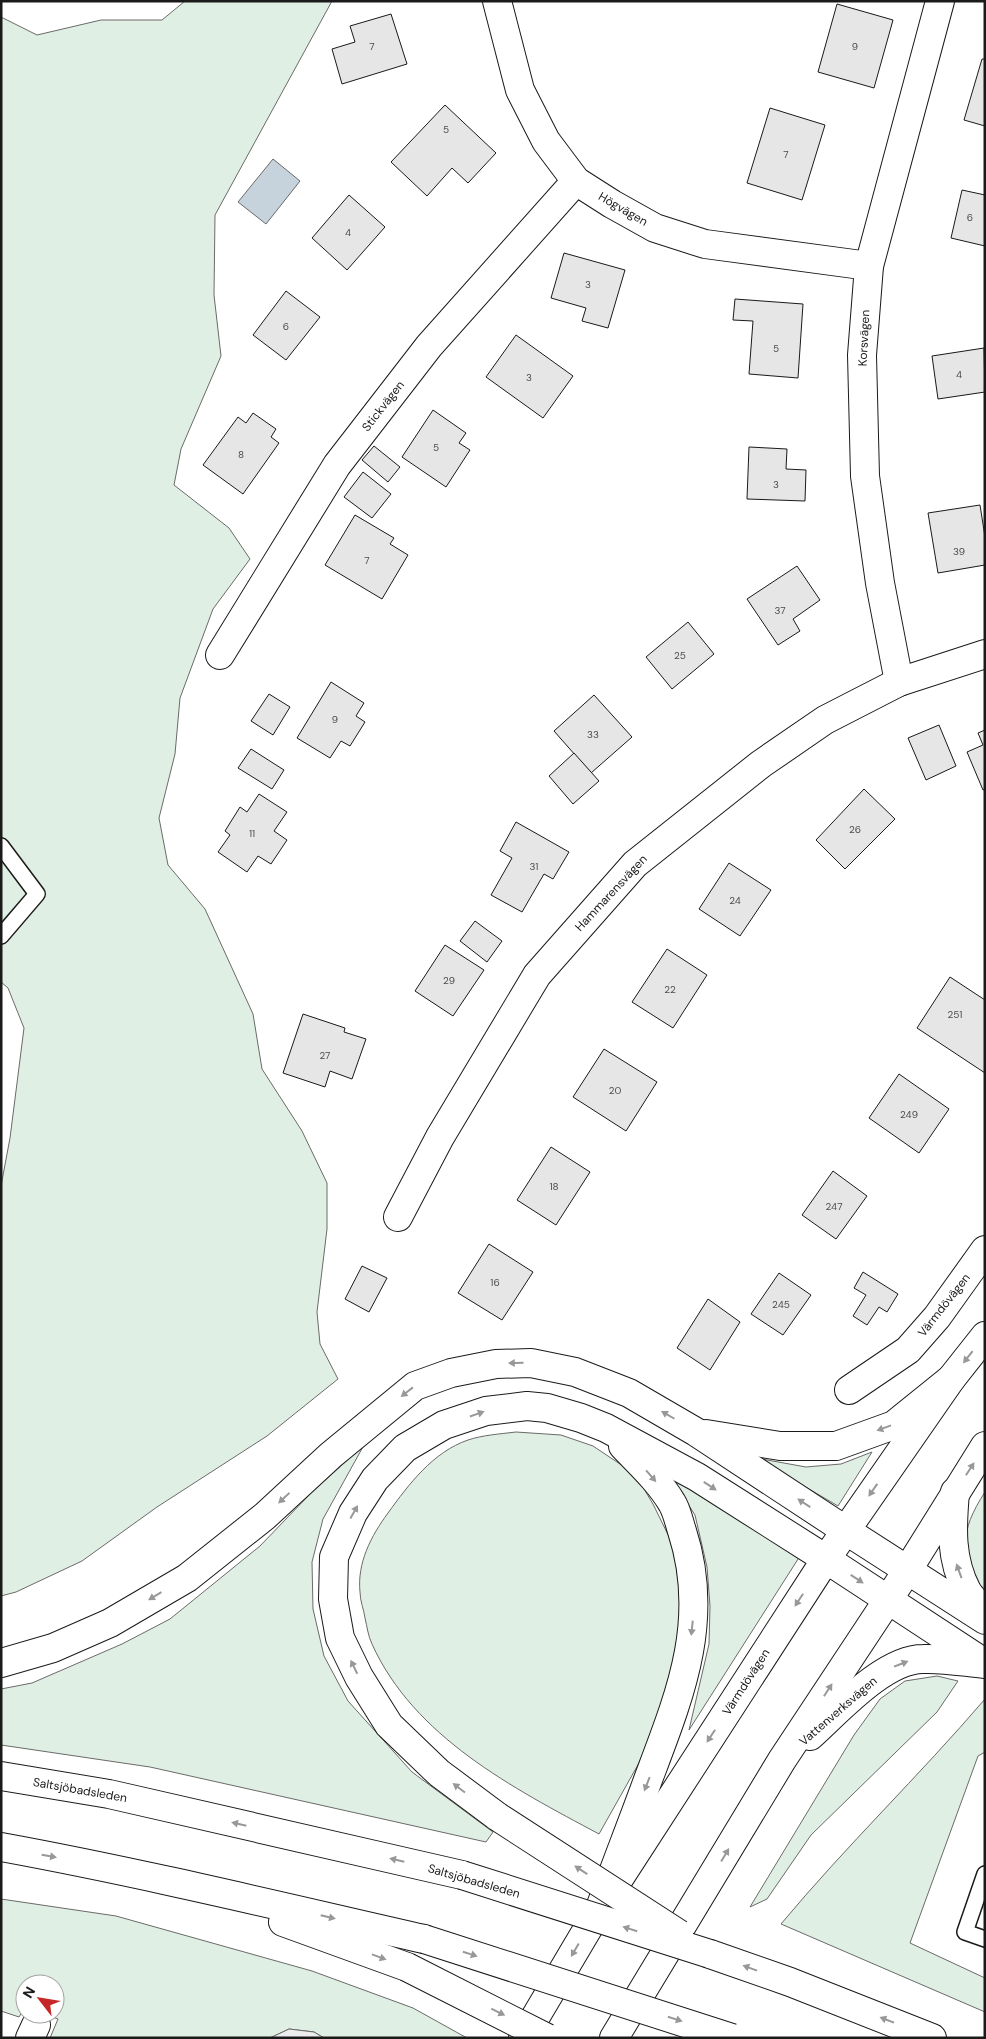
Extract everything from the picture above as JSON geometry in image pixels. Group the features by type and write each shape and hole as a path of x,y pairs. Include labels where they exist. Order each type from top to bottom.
{"main road":[{"name":"Högvägen","path":"497,1 520,90 546,141 576,180 612,204 655,228 705,244 869,266"},
{"name":"Korsvägen","path":"899,682 880,583 865,476 862,355 869,266 940,1"},
{"name":"Stickvägen","path":"220,655 337,465 429,346 576,180"},
{"name":"Hammarensvägen","path":"398,1217 440,1137 537,975 635,864 769,758 826,720 899,682 985,654"},
{"name":"Värmdövägen","path":"849,1390 908,1350 937,1317 985,1250"},
{"name":"Värmdövägen","path":"523,2038 600,1908 845,1530 951,1379 985,1336"},
{"path":"1,1663 53,1648 110,1623 187,1578 265,1516 331,1455 415,1386 452,1373 496,1364 531,1363 575,1372 629,1393 696,1432 985,1620"},
{"path":"696,1432 780,1446 836,1446 894,1424 951,1379"},
{"name":"Vattenverksvägen","path":"710,1954 498,1817 440,1774 389,1725 359,1677 340,1638 333,1599 334,1557 353,1513 375,1479 405,1448 444,1425 486,1410 527,1406 548,1408 606,1428 697,1477 985,1663"},
{"path":"600,1908 671,1720 686,1673 693,1628 694,1585 687,1546 673,1504 653,1478 606,1428"},
{"path":"614,2038 782,1760 907,1571 985,1446"},
{"path":"955,1492 952,1545 967,1592 985,1611"},
{"name":"Vattenverksvägen","path":"782,1760 876,1676 901,1663 922,1658 985,1663"},
{"name":"Saltsjöbadsleden","path":"1,1776 109,1794 462,1875 710,1954 790,1982 932,2038"},
{"path":"1,1847 169,1880 424,1939 732,2038"},
{"path":"169,1880 407,1967 547,2038"}],"lane":[{"path":"1,846 37,894 1,936"},
{"path":"985,1874 965,1932 985,1939"}],"green space":[{"path":"185,1 332,1 215,215 214,295 221,356 181,449 174,485 229,528 250,559 213,609 180,698 175,754 159,818 168,865 205,909 253,1014 262,1069 302,1131 327,1183 327,1229 317,1312 320,1344 338,1379 267,1436 157,1507 82,1561 16,1592 1,1596 1,1186 10,1138 24,1028 8,988 1,982 1,17 37,35 101,20 162,20"},
{"path":"516,1432 561,1435 593,1446 635,1474 653,1504 676,1551 684,1605 680,1660 648,1747 599,1834 500,1778 469,1757 440,1733 413,1706 390,1677 371,1641 361,1602 361,1571 371,1540 413,1480 433,1461 455,1445 480,1437"},
{"path":"364,1445 323,1519 312,1562 313,1609 324,1656 348,1701 412,1772 493,1832 486,1842 150,1767 1,1745 1,1689 32,1683 122,1644 170,1619 260,1546 312,1492"},
{"path":"872,1452 838,1506 756,1458 806,1467 841,1464"},
{"path":"666,1470 800,1556 689,1730 709,1644 710,1606 707,1567 695,1515"},
{"path":"985,1492 985,1595 970,1568 966,1544 970,1519"},
{"path":"937,1676 958,1681 937,1712 811,1835 767,1899 750,1907 854,1735 880,1699 905,1681"},
{"path":"985,1699 985,1752 978,1756 910,1943 985,1978 985,2012 781,1924"},
{"path":"1,1899 116,1916 312,1971 413,2008 467,2038 324,2038 314,2032 289,2029 270,2038 50,2038 56,2024 65,2024 65,1974 15,1974 15,2016 1,2011"}],"shaded area":[{"path":"273,159 300,181 266,224 238,202"},
{"path":"289,2029 314,2032 324,2038 270,2038"}],"building":[{"path":"837,4 893,20 874,88 818,72"},
{"path":"391,14 407,64 342,84 332,49 355,42 350,26"},
{"path":"982,59 985,59 985,126 964,120"},
{"path":"445,105 496,153 468,183 452,168 427,196 391,162"},
{"path":"770,108 825,125 802,200 747,183"},
{"path":"962,190 985,195 985,246 951,238"},
{"path":"349,195 385,227 347,270 312,238"},
{"path":"564,253 625,270 608,328 582,321 586,308 551,298"},
{"path":"286,291 320,317 286,360 253,335"},
{"path":"735,299 803,304 798,378 749,374 753,321 733,320"},
{"path":"516,335 573,376 543,418 486,377"},
{"path":"984,348 985,392 938,399 932,356"},
{"path":"433,410 466,433 459,443 470,450 446,487 402,457"},
{"path":"253,413 276,429 271,437 279,443 243,494 203,465 238,417 246,423"},
{"path":"374,446 400,467 388,482 362,460"},
{"path":"749,447 787,449 786,469 806,470 805,501 747,499"},
{"path":"363,472 391,494 372,518 344,497"},
{"path":"980,505 985,537 985,565 938,573 928,513"},
{"path":"355,515 394,538 390,544 408,555 382,599 325,565"},
{"path":"797,566 820,600 793,619 800,631 778,645 747,599"},
{"path":"688,622 714,654 672,689 646,657"},
{"path":"331,682 364,703 356,716 365,722 350,746 341,741 330,758 297,738"},
{"path":"269,694 290,707 273,735 251,721"},
{"path":"594,695 632,737 591,773 554,731"},
{"path":"939,725 956,766 926,780 908,738"},
{"path":"985,730 985,789 983,790 967,752 983,745 978,733"},
{"path":"251,749 284,770 272,789 238,768"},
{"path":"574,753 599,781 573,804 549,776"},
{"path":"864,789 895,819 845,869 816,840"},
{"path":"259,794 287,812 274,831 287,840 271,864 258,856 247,872 218,852 230,835 225,831 240,807 247,812"},
{"path":"516,822 569,852 553,879 544,874 522,912 491,895 512,858 500,851"},
{"path":"729,863 771,890 740,936 699,909"},
{"path":"475,921 502,941 487,962 460,941"},
{"path":"445,945 484,970 453,1016 415,991"},
{"path":"667,949 707,975 673,1028 632,1002"},
{"path":"950,977 985,1000 985,1073 917,1028"},
{"path":"303,1014 345,1028 344,1032 366,1039 352,1079 330,1071 325,1087 283,1073"},
{"path":"604,1049 657,1082 626,1131 573,1097"},
{"path":"899,1074 949,1109 919,1153 869,1118"},
{"path":"551,1147 590,1172 556,1225 517,1200"},
{"path":"833,1171 867,1196 836,1239 802,1215"},
{"path":"489,1244 533,1272 502,1320 458,1293"},
{"path":"362,1266 387,1278 369,1312 345,1299"},
{"path":"863,1272 898,1294 887,1312 879,1307 867,1325 853,1316 866,1295 854,1288"},
{"path":"779,1273 811,1295 783,1335 751,1314"},
{"path":"708,1299 740,1322 710,1370 677,1348"}]}
